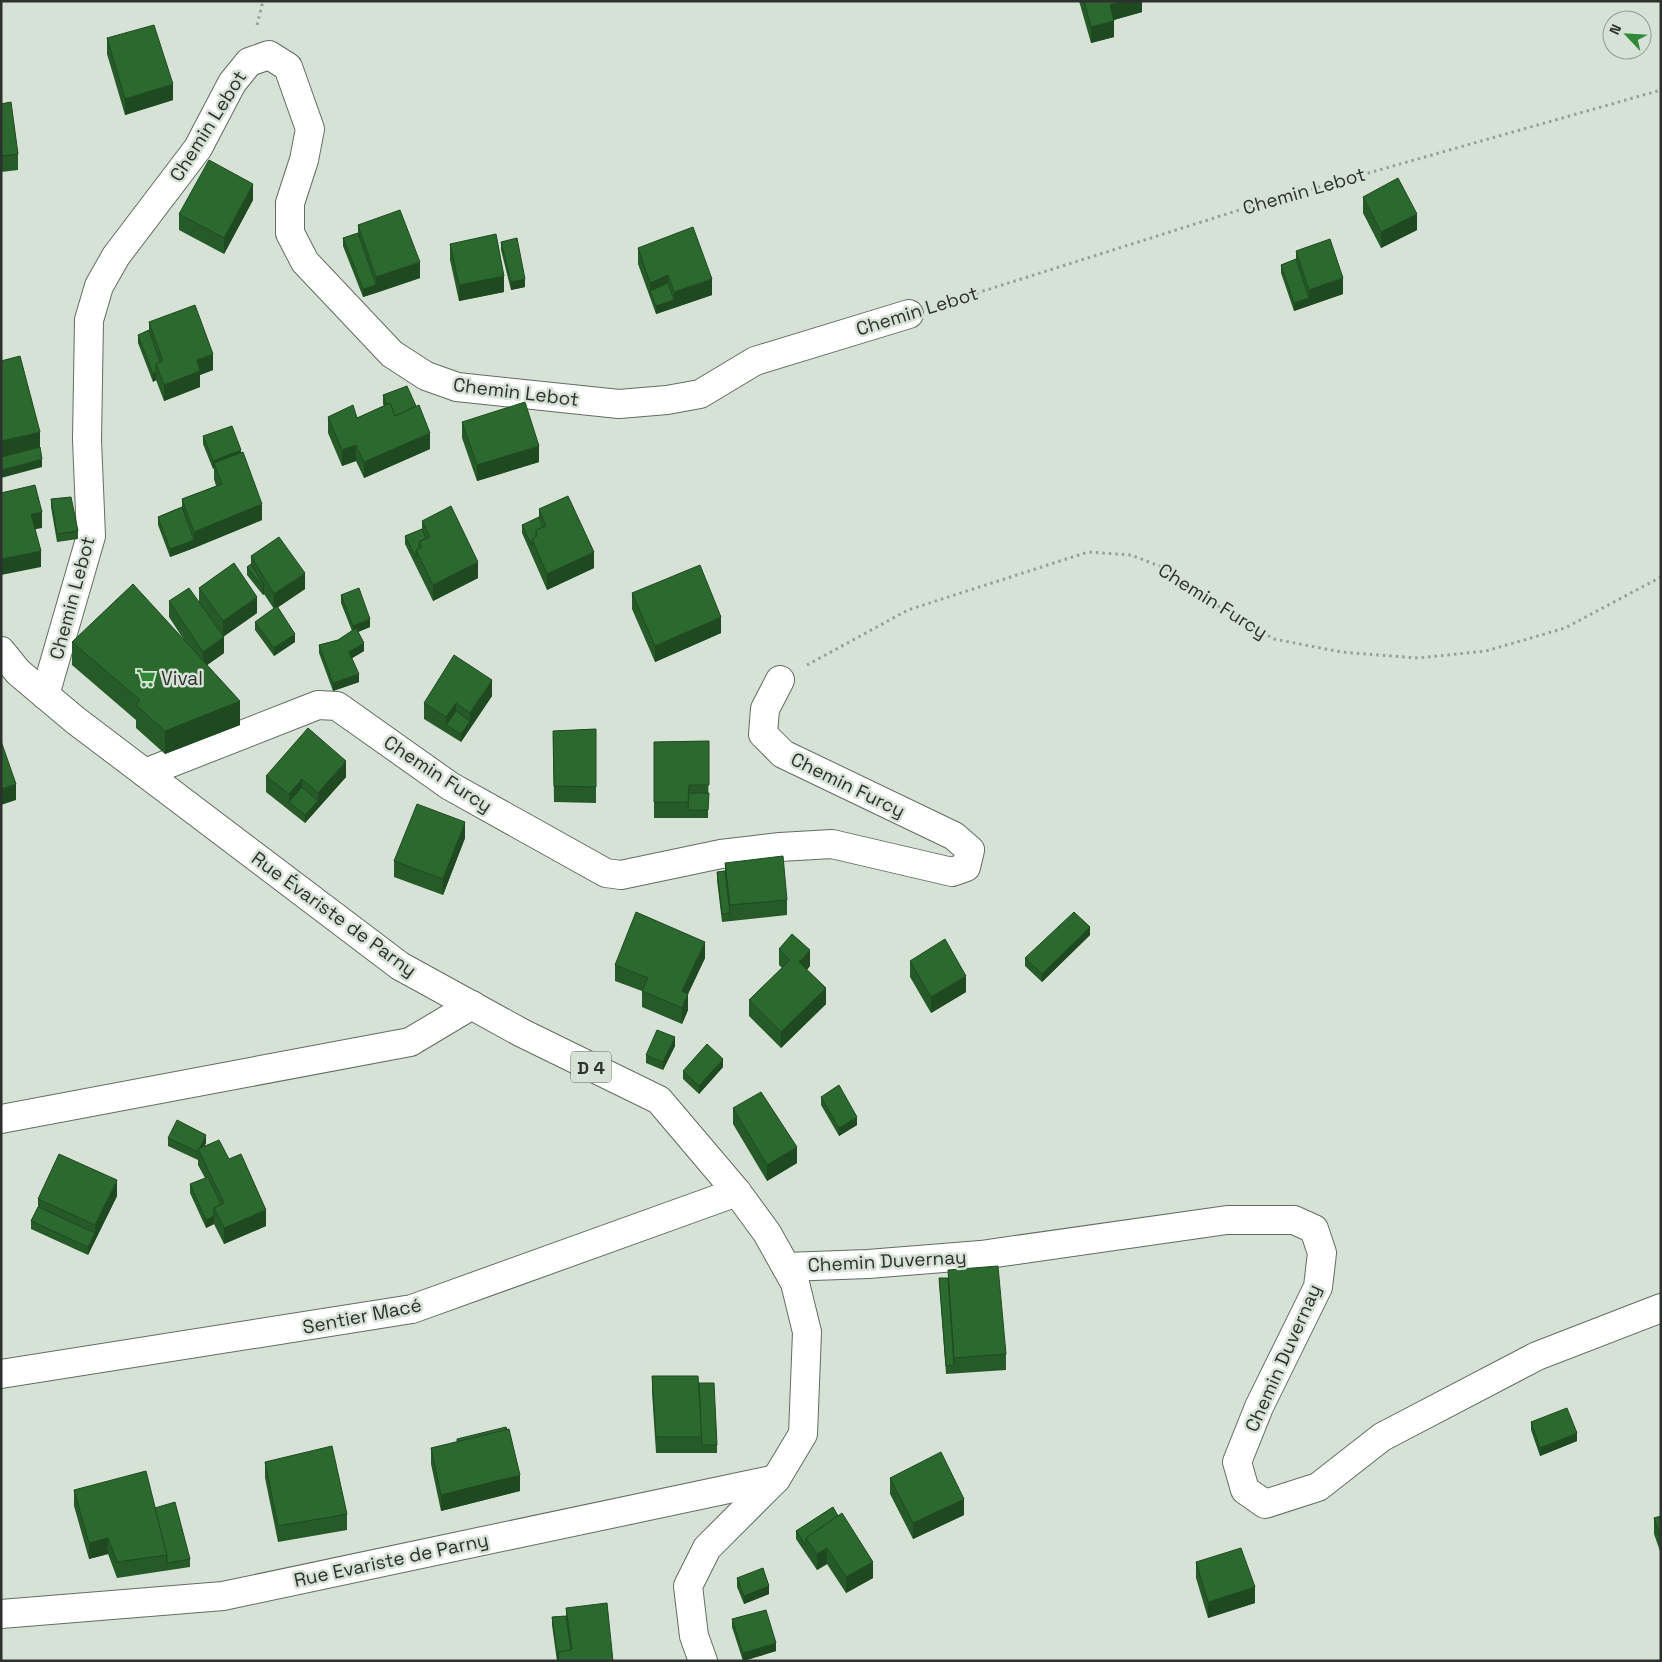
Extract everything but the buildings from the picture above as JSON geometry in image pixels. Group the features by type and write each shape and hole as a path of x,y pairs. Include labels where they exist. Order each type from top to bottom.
{"street":[{"name":"Chemin Lebot","path":"45,695 91,536 87,440 89,320 99,286 116,256 198,148 232,83 248,62 269,55 288,67 310,129 304,160 290,203 290,233 305,262 392,354 426,376 456,387 619,404 667,400 700,394 755,361 909,314"},
{"name":"Rue Évariste de Parny","path":"1,651 18,672 74,720 400,966 522,1033 659,1100 737,1192 767,1234 794,1283 807,1332 803,1434 776,1479 707,1548 688,1586 694,1636 703,1661"},
{"name":"Chemin Furcy","path":"144,773 318,705 337,706 450,786 606,873 621,875 720,854 780,847 832,844 952,872 966,867 970,850 954,836 784,754 763,734 765,709 780,680"},
{"path":"1,1119 410,1042 472,1006"},
{"name":"Sentier Macé","path":"1,1374 412,1309 737,1192"},
{"name":"Chemin Duvernay","path":"786,1267 868,1264 981,1255 1227,1220 1294,1220 1314,1229 1322,1253 1318,1287 1259,1407 1237,1462 1245,1490 1265,1504 1318,1487 1382,1437 1537,1356 1661,1308"},
{"name":"Rue Evariste de Parny","path":"1,1614 223,1596 776,1479"}],"path":[{"name":"Chemin Lebot","path":"909,314 1252,206 1661,90"},
{"name":"Chemin Furcy","path":"780,680 908,610 1088,552 1131,555 1168,569 1208,600 1274,639 1341,652 1418,658 1486,651 1565,628 1661,577"}],"place":[{"name":"Vival","path":"146,678"}]}
